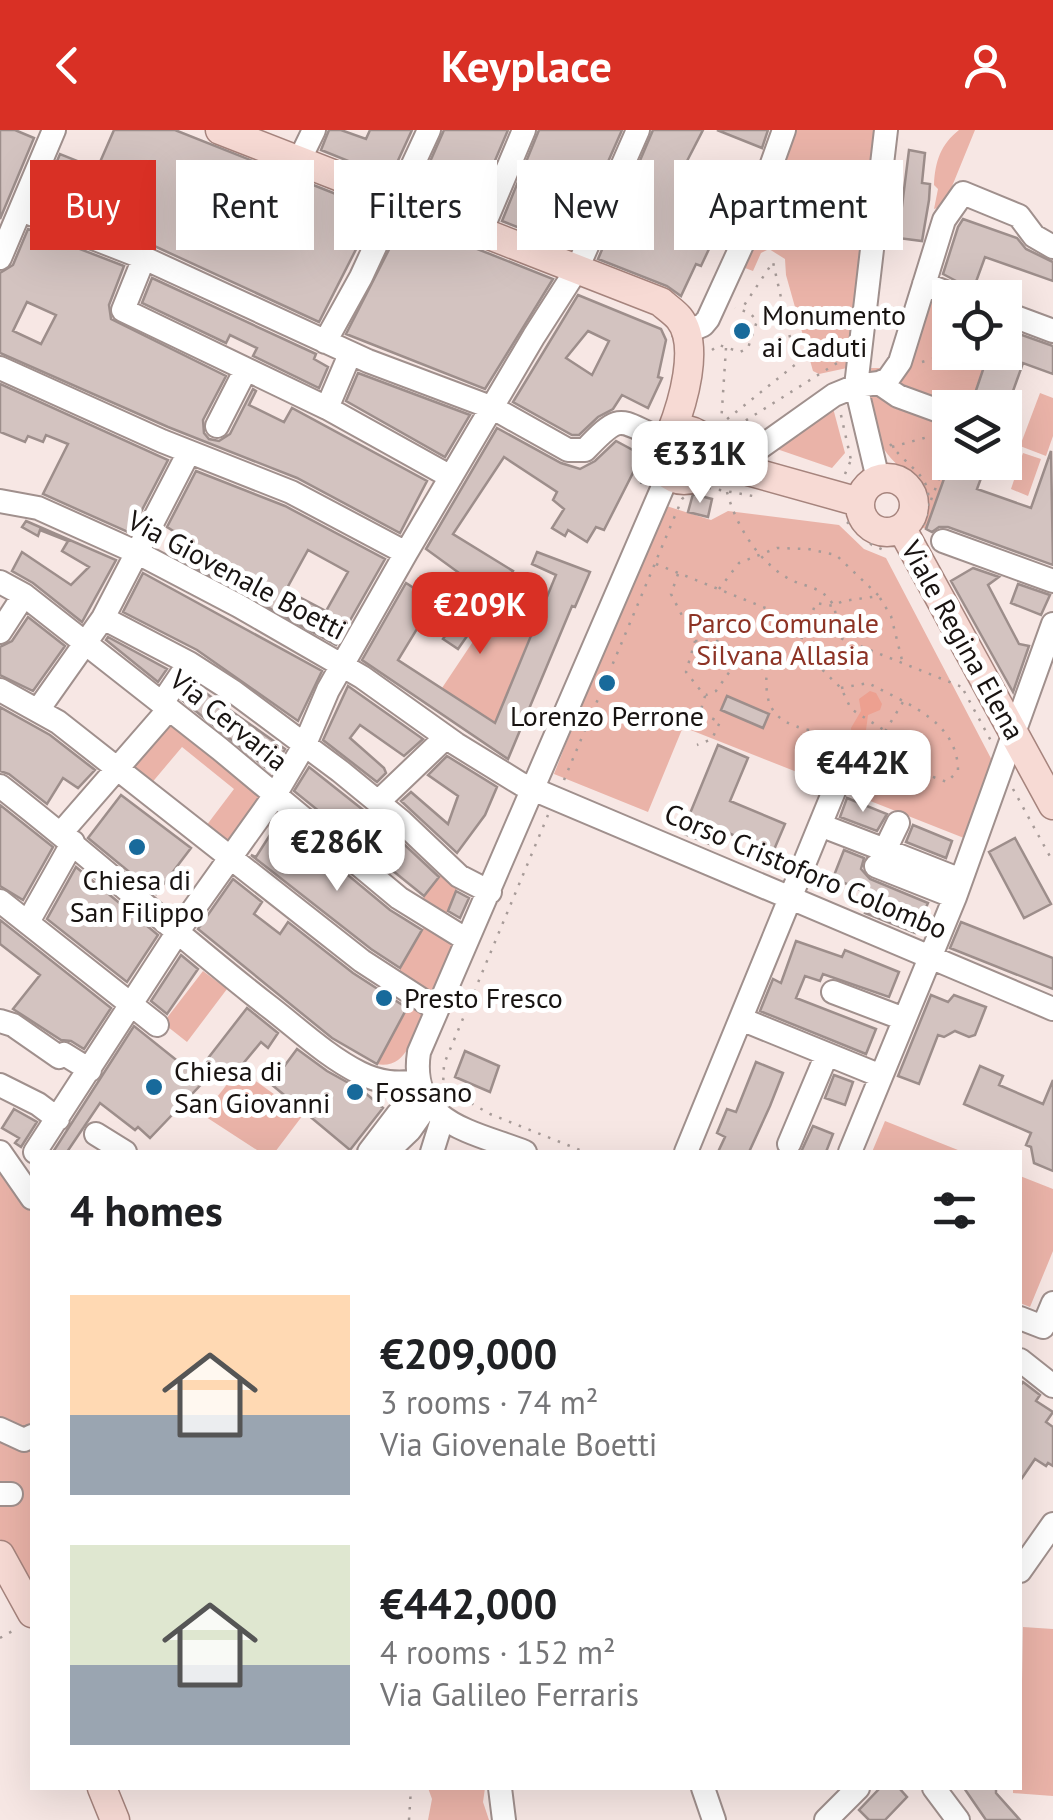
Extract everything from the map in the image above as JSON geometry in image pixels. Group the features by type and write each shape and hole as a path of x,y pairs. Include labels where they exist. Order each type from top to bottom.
{"main road":[{"path":"220,130 291,160"},
{"path":"497,238 660,302 691,330 688,356 700,441 706,468 684,481 668,475 658,455 700,441 852,511 869,526 886,532 902,528 913,512 912,496 902,482 873,466 852,511"},
{"name":"Viale Regina Elena","path":"902,528 1053,804"},
{"path":"0,1555 30,1609"},
{"path":"103,1790 114,1820"}],"street":[{"path":"0,258 54,130"},
{"path":"299,160 314,130"},
{"path":"415,160 429,130"},
{"path":"497,193 524,130"},
{"path":"38,1150 275,795 305,744 328,690 406,552 577,269 638,130"},
{"path":"691,330 708,319 746,236 784,130"},
{"path":"882,160 886,130"},
{"path":"896,160 900,130"},
{"path":"22,210 144,258 350,354 494,408 576,452 585,450 615,422 626,421 700,441 888,379 900,362 944,220 963,193 1019,216 1034,236 1053,247"},
{"path":"325,342 374,250"},
{"path":"691,330 726,250"},
{"path":"873,250 867,384 873,466"},
{"path":"144,258 123,310 327,408 452,477"},
{"path":"924,284 932,287"},
{"path":"1022,319 1053,331"},
{"path":"327,408 350,354"},
{"path":"0,368 291,492 406,552"},
{"path":"217,426 245,371"},
{"path":"867,384 932,412"},
{"path":"38,710 102,618 201,454"},
{"path":"432,1150 419,1052 490,892 545,794 668,475"},
{"name":"Via Giovenale Boetti","path":"0,501 38,508 138,553 343,665 446,738 545,794"},
{"path":"943,541 1053,580"},
{"name":"Via Cervaria","path":"0,582 24,596 166,706 398,898 467,940"},
{"path":"0,632 24,596"},
{"path":"102,618 189,663 305,744 378,802 459,876 490,892"},
{"path":"851,1150 958,889 1053,624"},
{"path":"28,922 67,837 166,706 189,663"},
{"path":"0,690 38,710 362,961 436,1008"},
{"path":"378,802 446,738"},
{"path":"0,786 67,837 179,934 358,1072 428,1100 522,1150"},
{"path":"687,1150 834,790"},
{"name":"Corso Cristoforo Colombo","path":"545,794 1053,1008"},
{"path":"880,858 898,823"},
{"path":"820,825 880,858 958,889"},
{"path":"0,901 157,1025"},
{"path":"833,992 904,1019"},
{"path":"740,1019 881,1076"},
{"path":"0,1022 13,1025 59,1057 64,1054 90,1070"},
{"path":"788,1144 826,1054"},
{"path":"0,1085 58,1118"},
{"path":"371,1150 398,1114 428,1100"},
{"path":"389,1150 410,1130 428,1100"},
{"path":"96,1134 122,1150"},
{"path":"0,1152 30,1196"},
{"path":"17,1180 30,1161"},
{"path":"1022,1319 1043,1327 1053,1303"},
{"path":"1025,1362 1053,1386"},
{"path":"0,1429 24,1440 30,1437"},
{"path":"1022,1568 1053,1524"},
{"path":"500,1790 504,1820"},
{"path":"703,1790 714,1820"},
{"path":"838,1816 857,1790"},
{"path":"936,1790 958,1820"}],"path":[{"path":"726,348 721,424 796,364 772,262 741,310"},
{"path":"691,330 699,351 707,355 714,346 744,352 757,326 755,316 713,305"},
{"path":"900,362 910,366 932,359"},
{"path":"737,426 841,360"},
{"path":"837,476 846,474 851,460 873,466 932,431"},
{"path":"700,441 760,498"},
{"path":"700,441 732,511 761,556 790,579 814,587 830,600 836,613 834,635"},
{"path":"580,1150 490,1114 442,1087 444,1064 545,794 682,499 698,486 700,441"},
{"path":"930,502 938,480"},
{"path":"852,511 860,536 889,552 895,561"},
{"path":"719,589 739,563 777,548 808,548 836,555 879,596 892,616 902,663"},
{"path":"655,563 962,688"},
{"path":"678,573 671,594 696,641 686,672 704,696"},
{"path":"795,654 816,602 833,606 879,596"},
{"path":"696,641 721,641 768,665 795,654 807,654 841,688 846,703 884,730"},
{"path":"704,696 716,691 742,654"},
{"path":"768,665 764,686 767,702 775,714 790,725 830,734 858,754 878,743 904,702"},
{"path":"954,671 1053,862"},
{"path":"841,688 868,683 940,724 958,750 958,772 946,782 906,768 878,743"},
{"path":"697,745 712,739 720,722 700,713 704,696"},
{"path":"408,1820 412,1790"}],"green space":[{"path":"795,130 879,130 875,160 782,160"},
{"path":"959,130 975,130 944,206 934,209 938,161 943,147"},
{"path":"743,250 767,250 761,253 753,271 737,265"},
{"path":"771,250 863,250 847,368 819,374 813,371 785,259"},
{"path":"917,289 932,294 932,370 983,370 976,390 932,390 932,480 944,480 926,529 918,526 922,510 917,488 878,439 871,414 864,368 883,368 891,361"},
{"path":"1040,393 1053,398 1053,436 1046,456 1022,447"},
{"path":"833,408 845,453 832,468 771,447"},
{"path":"1023,453 1041,459 1028,496 1011,489 1014,480 1022,480"},
{"name":"Parco Comunale Silvana Allasia","path":"660,504 711,520 728,511 839,525 864,549 886,558 996,768 969,840 683,727 648,812 554,774"},
{"path":"527,585 545,598 495,723 442,688 508,589 519,597"},
{"path":"169,723 263,796 225,847 203,830 234,789 182,747 150,785 129,768"},
{"path":"443,871 459,884 445,918 420,902"},
{"path":"426,923 454,941 432,991 398,973"},
{"path":"203,971 227,989 187,1042 163,1023"},
{"path":"408,1006 423,1015 407,1050 395,1062 376,1064"},
{"path":"239,1069 303,1115 277,1150 257,1150 203,1115"},
{"path":"885,1121 958,1150 873,1150"},
{"path":"0,1162 30,1202 30,1578 0,1539"},
{"path":"1022,1177 1053,1189 1053,1251 1030,1307 1022,1304"},
{"path":"1023,1627 1053,1629 1053,1796 1013,1793 1022,1790"},
{"path":"429,1790 485,1790 483,1802 489,1820 428,1820 432,1799"}],"shaded area":[{"path":"870,691 876,693 882,704 880,710 868,715 866,730 857,740 852,738 851,728 861,711 859,699"}],"building":[{"path":"0,130 15,130 34,138 0,219"},
{"path":"114,130 175,130 250,160 176,160 176,250 314,250 314,185 334,193 334,250 356,250 319,322 156,247 156,160 101,160"},
{"path":"329,130 366,139 370,130 412,130 398,160 346,160 321,150"},
{"path":"444,130 508,130 495,160 431,160"},
{"path":"539,130 622,130 609,160 527,160"},
{"path":"653,130 703,130 688,160 674,160 674,250 709,250 701,266 696,264 681,296 667,286 598,259 602,250 654,250 654,160 640,160"},
{"path":"717,130 768,130 762,148"},
{"path":"909,150 925,153 922,183 930,184 922,241 903,239"},
{"path":"517,184 517,227 502,221"},
{"path":"963,219 1017,238 1026,249 1053,262 1053,281 985,257 977,280 954,280 943,274"},
{"path":"28,229 30,250 82,250 124,266 109,305 111,319 226,376 203,420 209,439 219,441 230,434 253,389 256,391 249,405 284,422 292,408 427,481 400,533 297,478 168,427 0,353 0,273 13,265","holes":["27,302 56,315 41,344 13,331"]},
{"path":"389,250 480,250 553,279 485,389 346,334"},
{"path":"152,278 316,354 314,359 328,367 319,388 253,356 257,348 230,335 226,343 142,303"},
{"path":"578,295 661,329 666,340 658,377 662,378 648,408 622,395 613,409 579,435 572,435 513,402","holes":["588,331 609,341 592,375 566,358"]},
{"path":"1022,335 1053,346 1053,374 1023,363"},
{"path":"983,370 1021,370 1013,390 976,390"},
{"path":"358,373 470,415 445,457 346,401"},
{"path":"0,384 168,460 130,533 43,494 68,444 46,435 43,442 28,436 25,442 0,432"},
{"path":"497,428 561,463 580,469 616,441 642,455 604,530 596,527 587,542 568,530 565,536 552,528 564,509 553,500 557,492 504,457 453,534 513,571 495,598 482,589 461,618 474,626 458,649 443,639 455,621 442,611 466,578 426,549"},
{"path":"1051,451 1053,565 948,527 932,532 926,529 944,480 980,480 977,489 1031,508"},
{"path":"196,471 285,506 385,559 336,645 168,552 178,534 167,527","holes":["308,550 348,572 326,611 286,590"]},
{"path":"693,494 712,499 708,517 688,512"},
{"path":"26,521 116,560 82,622 12,571 22,552 71,585 89,567 62,551 68,541 40,530 38,536 22,527"},
{"path":"537,552 590,572 508,759 362,660 406,583 434,601 398,660 495,723 556,575 532,564"},
{"path":"973,568 999,577 988,585 1019,644 1029,646 1013,692 951,581"},
{"path":"143,573 322,671 298,721 197,650 123,612"},
{"path":"1018,584 1050,595 1041,615 1011,603"},
{"path":"28,617 65,646 33,691 0,675 0,647 12,641"},
{"path":"108,637 167,669 158,682 106,640"},
{"path":"193,684 285,749 271,772 182,700"},
{"path":"348,686 423,739 404,756 360,725 350,738 384,768 386,773 377,782 323,740"},
{"path":"727,696 769,714 763,728 721,710"},
{"path":"0,707 50,735 95,770 78,788 63,778 47,804 0,771"},
{"path":"718,745 748,758 730,801 785,824 773,852 719,829 712,845 682,833"},
{"path":"447,756 497,787 485,815 457,853 401,801 411,792 448,824 458,796 428,775"},
{"path":"309,767 391,832 439,877 424,896 294,791"},
{"name":"Chiesa di San Filippo","path":"121,795 191,848 156,894 88,838"},
{"path":"847,798 887,814 877,831 840,817"},
{"path":"0,805 53,847 23,900 0,886"},
{"path":"278,817 390,910 422,930 400,968 251,855 256,857"},
{"path":"913,825 952,841 946,858 906,842"},
{"path":"1015,838 1051,904 1024,918 989,852"},
{"path":"844,850 864,858 861,869 870,879 928,903 915,933 865,913 872,895 833,878"},
{"path":"76,867 158,935 127,982 47,919"},
{"path":"233,879 262,902 254,914 280,934 288,922 353,973 407,1008 377,1064 332,1038 198,929"},
{"path":"456,891 469,898 460,918 448,911"},
{"path":"0,920 111,1008 84,1049 61,1040 13,1009 40,975 0,944"},
{"path":"961,922 1053,958 1053,989 950,948"},
{"path":"796,941 842,957 845,950 899,972 889,997 823,974 820,981 805,976 796,998 876,1029 866,1054 760,1011 773,979 781,983"},
{"path":"181,955 198,969 167,1014 151,1001"},
{"path":"931,995 948,1002 954,995 986,1007 975,1035 969,1037 955,1031 944,1037 938,1035 919,1084 898,1076"},
{"path":"247,1008 278,1033 268,1048 261,1042 227,1083 214,1071 150,1138 100,1103 68,1150 54,1150 134,1026 195,1075"},
{"path":"297,1049 383,1108 350,1150 271,1084"},
{"path":"465,1051 499,1066 490,1092 455,1077"},
{"path":"756,1062 783,1073 750,1150 719,1150 725,1137 717,1133 727,1109 736,1112"},
{"path":"980,1066 1003,1076 999,1085 1043,1104 1053,1080 1053,1171 1034,1163 1031,1147 1026,1145 1031,1133 964,1104"},
{"path":"834,1075 853,1082 845,1105 825,1098"},
{"path":"14,1109 37,1122 21,1147 15,1143 19,1138 2,1128"},
{"path":"813,1126 833,1134 827,1150 802,1150"},
{"path":"1022,1383 1040,1395 1036,1401 1053,1412 1046,1422 1053,1427 1053,1466 1035,1459 1022,1478"},
{"path":"878,1790 901,1790 907,1797 885,1820 869,1820 859,1810"},
{"path":"965,1790 996,1790 1020,1820 986,1820"}],"place":[{"name":"Monumento ai Caduti","path":"742,331"},
{"name":"Lorenzo Perrone","path":"607,683"},
{"name":"Chiesa di San Filippo","path":"137,847"},
{"name":"Presto Fresco","path":"384,998"},
{"name":"Chiesa di San Giovanni","path":"154,1087"},
{"name":"Fossano","path":"355,1092"}]}
